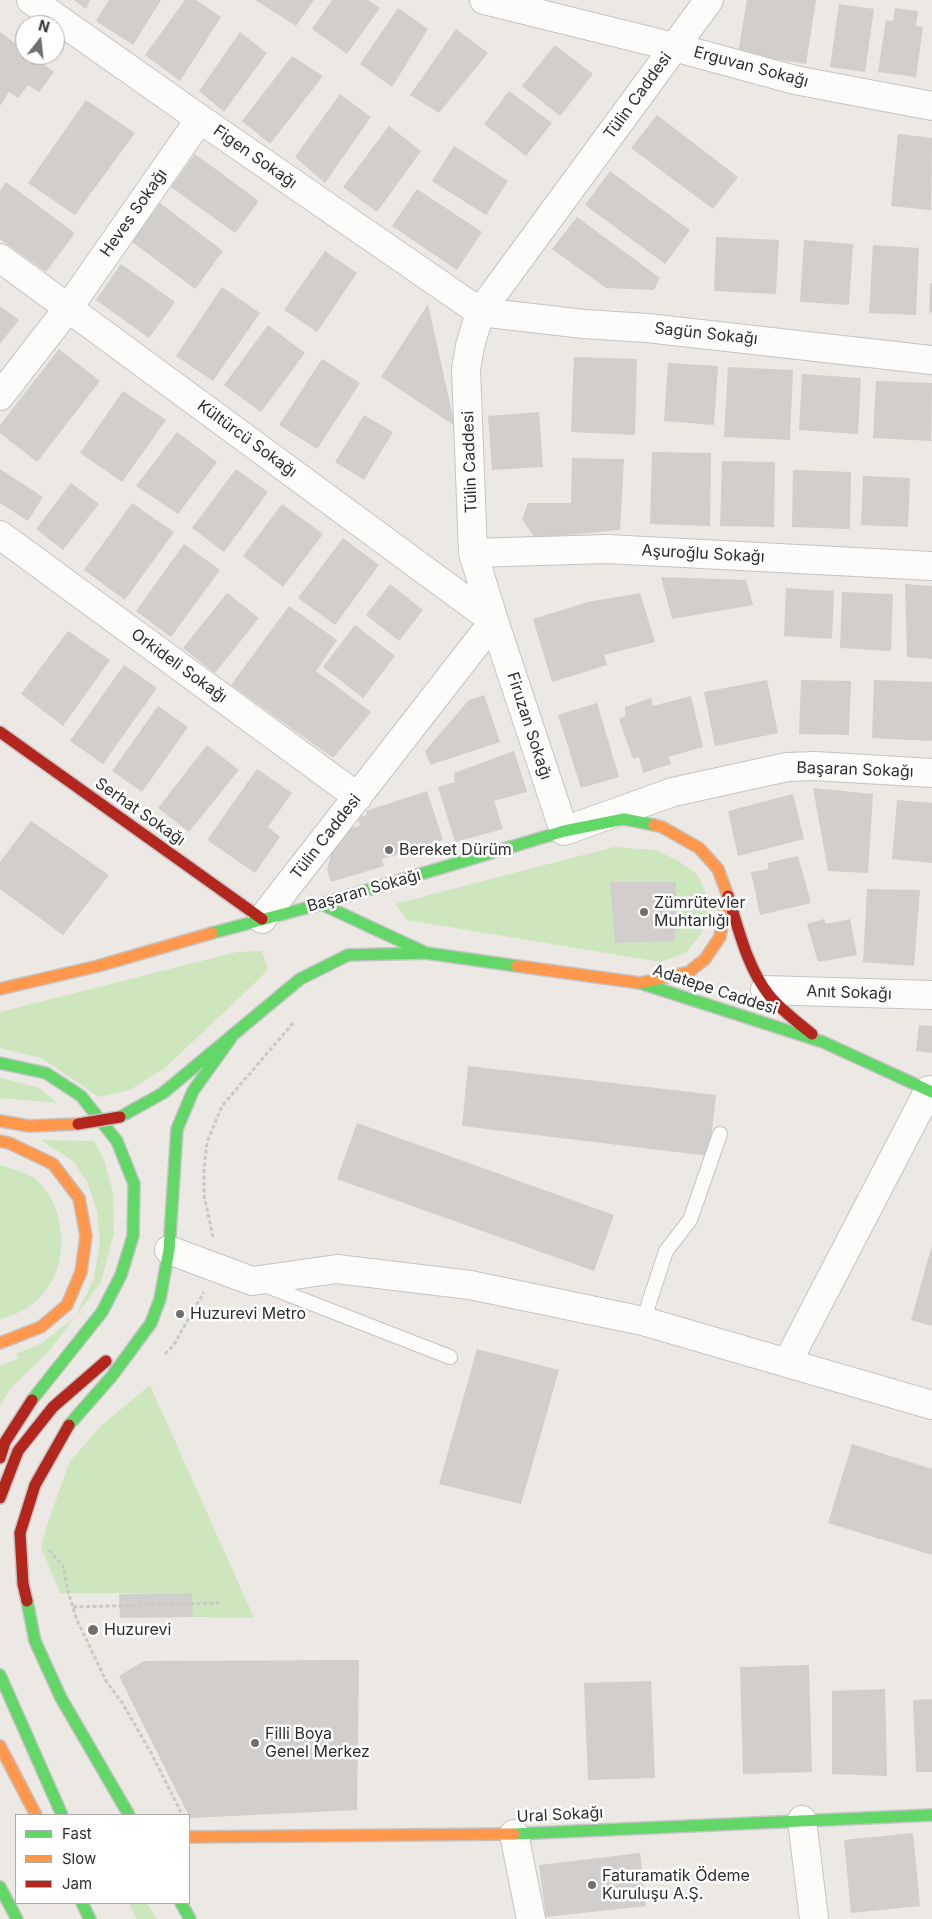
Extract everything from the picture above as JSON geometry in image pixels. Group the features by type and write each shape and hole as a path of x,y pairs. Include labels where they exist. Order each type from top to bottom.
{"main road":[{"name":"Serhat Sokağı","path":"0,732 262,919"},
{"name":"Adatepe Caddesi","path":"564,831 624,819 662,827 699,848 718,868 744,945 765,990 788,1014 823,1042"},
{"name":"Başaran Sokağı","path":"0,989 159,950 262,919 321,904 564,831"},
{"name":"Adatepe Caddesi","path":"640,983 689,972 705,959 720,937 728,896"},
{"path":"321,904 426,953"},
{"path":"0,1121 29,1126 78,1124 120,1117 163,1093 231,1038 300,978 348,956 426,953 478,962 640,983"},
{"name":"Adatepe Caddesi","path":"640,983 823,1042 931,1091"},
{"path":"128,1814 61,1698 35,1641 23,1584 20,1533 35,1485 72,1421 112,1376 151,1323 160,1299 169,1250 177,1129 193,1091 231,1038"},
{"path":"0,1063 46,1073 81,1096 117,1140 134,1184 132,1236 121,1275 102,1312 36,1394 5,1442 0,1458"},
{"path":"0,1140 52,1164 79,1198 86,1236 81,1272 67,1305 41,1327 0,1343"},
{"path":"0,1498 18,1451 53,1407 151,1323"},
{"path":"0,1675 62,1814"},
{"path":"0,1746 35,1814"},
{"name":"Ural Sokağı","path":"190,1837 514,1834 932,1814"},
{"path":"0,1887 17,1919"},
{"path":"82,1904 90,1919"},
{"path":"182,1904 190,1919"}],"street":[{"name":"Figen Sokağı","path":"32,0 200,119 480,312"},
{"name":"Erguvan Sokağı","path":"484,0 674,47 796,80 932,106"},
{"name":"Tülin Caddesi","path":"262,919 494,621 473,553 466,369 470,346 480,312 709,0"},
{"name":"Heves Sokağı","path":"0,396 68,308 200,119"},
{"name":"Kültürcü Sokağı","path":"0,258 494,621"},
{"name":"Sagün Sokağı","path":"480,312 584,324 647,328 932,360"},
{"name":"Orkideli Sokağı","path":"0,535 358,796"},
{"name":"Aşuroğlu Sokağı","path":"473,553 607,549 932,566"},
{"name":"Firuzan Sokağı","path":"494,621 564,831"},
{"name":"Başaran Sokağı","path":"564,831 673,792 787,767 815,766 932,773"},
{"name":"Anıt Sokağı","path":"765,990 932,995"},
{"path":"788,1363 931,1091"},
{"path":"169,1250 252,1280 337,1269 470,1285 643,1321 932,1405"},
{"path":"802,1820 814,1919"},
{"path":"514,1834 531,1919"}],"lane":[{"path":"643,1321 666,1251 690,1220 720,1134"},
{"path":"252,1280 450,1357"}],"path":[{"path":"73,1607 218,1603"}],"green space":[{"path":"614,847 654,850 677,860 698,875 707,897 707,913 701,934 686,953 660,962 407,920 395,904"},
{"path":"262,951 268,969 258,980 165,1068 130,1090 99,1097 41,1058 0,1048 0,1012 237,952"},
{"path":"0,1078 37,1087 58,1103 0,1098"},
{"path":"41,1140 94,1141 104,1160 113,1193 114,1233 101,1282 75,1316 93,1281 100,1243 97,1211 87,1182 74,1162"},
{"path":"0,1165 31,1176 44,1187 59,1219 61,1249 59,1264 54,1277 39,1299 15,1314 0,1319"},
{"path":"74,1317 50,1350 10,1389 0,1406 0,1366 18,1359 16,1354 42,1343"},
{"path":"150,1385 254,1618 193,1617 192,1593 60,1593 41,1547 70,1461 101,1426"},
{"path":"130,1904 148,1904 157,1919 137,1919"}],"building":[{"path":"74,0 90,0 86,9"},
{"path":"109,0 161,0 133,45 96,21"},
{"path":"185,0 196,0 221,17 180,81 145,55"},
{"path":"255,0 314,0 296,26"},
{"path":"332,0 368,0 380,8 347,54 312,29"},
{"path":"747,0 816,0 806,64 738,53"},
{"path":"839,4 874,9 865,72 830,67"},
{"path":"398,8 428,29 392,87 360,64"},
{"path":"895,8 918,11 916,26 923,27 916,77 878,72 886,20 893,21"},
{"path":"456,29 488,53 439,113 410,95"},
{"path":"0,32 15,43 15,65 45,65 54,72 39,92 28,85 18,98 9,92 0,106"},
{"path":"240,32 267,53 224,112 199,91"},
{"path":"555,45 593,74 560,116 522,86"},
{"path":"292,56 323,76 270,144 242,121"},
{"path":"509,91 552,123 526,156 484,124"},
{"path":"340,94 371,117 325,183 295,157"},
{"path":"86,100 135,133 75,215 28,183"},
{"path":"657,115 738,177 713,209 631,148"},
{"path":"389,126 421,151 377,212 343,187"},
{"path":"898,134 932,138 931,210 891,206"},
{"path":"454,146 508,181 486,215 432,181"},
{"path":"195,154 259,201 235,233 171,187"},
{"path":"610,171 690,230 665,264 585,205"},
{"path":"6,182 75,233 46,272 0,239 0,191"},
{"path":"417,189 482,232 457,270 392,226"},
{"path":"160,203 223,251 195,289 131,241"},
{"path":"577,217 660,278 654,290 606,288 552,249"},
{"path":"716,237 779,240 776,294 714,291"},
{"path":"804,240 853,244 849,305 800,302"},
{"path":"873,245 919,248 916,315 869,313"},
{"path":"325,251 357,273 317,332 284,310"},
{"path":"121,264 175,302 149,338 96,300"},
{"path":"930,283 932,283 932,312 929,313"},
{"path":"222,287 260,313 213,381 176,356"},
{"path":"428,304 455,426 381,377"},
{"path":"0,306 19,320 0,344"},
{"path":"268,325 305,353 261,412 224,385"},
{"path":"59,349 100,381 37,462 0,433 0,425"},
{"path":"574,357 637,359 635,435 571,432"},
{"path":"322,359 360,383 317,449 279,425"},
{"path":"668,363 718,366 714,425 664,421"},
{"path":"728,367 793,370 790,440 724,437"},
{"path":"802,374 861,378 858,434 799,430"},
{"path":"876,381 932,383 931,441 873,438"},
{"path":"123,391 166,420 122,482 80,453"},
{"path":"539,412 543,467 492,470 488,416"},
{"path":"364,415 393,432 364,480 335,462"},
{"path":"177,432 217,462 178,514 136,486"},
{"path":"652,452 711,453 710,526 650,524"},
{"path":"572,458 624,459 620,530 535,538 522,519 528,503 571,503"},
{"path":"722,461 775,462 774,527 720,526"},
{"path":"0,469 43,497 28,521 0,503"},
{"path":"236,469 268,492 224,552 192,528"},
{"path":"793,470 851,472 850,529 792,527"},
{"path":"863,476 910,478 908,527 861,525"},
{"path":"71,483 99,504 63,550 36,529"},
{"path":"132,503 174,532 125,600 84,570"},
{"path":"282,504 323,534 283,587 243,556"},
{"path":"343,538 379,565 335,625 298,598"},
{"path":"184,544 220,570 171,637 136,611"},
{"path":"661,577 746,580 753,605 672,619"},
{"path":"390,584 423,610 399,641 366,615"},
{"path":"905,584 932,586 932,659 907,657"},
{"path":"786,588 834,591 832,639 784,636"},
{"path":"842,592 893,594 891,651 840,648"},
{"path":"227,593 259,618 215,673 183,648"},
{"path":"640,593 655,642 604,655 607,665 552,682 533,619 588,602"},
{"path":"289,606 337,640 316,671 371,712 333,758 231,685"},
{"path":"355,625 395,656 363,698 323,667"},
{"path":"68,631 110,660 63,726 21,694"},
{"path":"124,665 157,688 103,764 70,741"},
{"path":"767,680 778,733 715,746 704,692"},
{"path":"801,680 851,681 849,735 799,734"},
{"path":"874,680 932,682 932,741 872,738"},
{"path":"484,695 500,742 430,765 425,751 469,700"},
{"path":"691,696 703,747 668,757 671,764 643,773 639,757 633,759 619,719 625,716 625,707 651,698 653,706"},
{"path":"597,703 619,777 581,788 558,715"},
{"path":"158,706 188,727 142,792 112,771"},
{"path":"207,745 239,770 189,832 158,808"},
{"path":"514,751 527,792 494,801 503,829 455,842 438,787 455,782 454,773"},
{"path":"257,769 292,793 268,827 280,837 255,873 207,840"},
{"path":"813,788 873,794 868,873 828,871"},
{"path":"427,791 443,840 382,859 384,866 331,882 327,870 335,839 347,835 345,829 360,826 358,818 367,815 366,811"},
{"path":"793,794 804,839 738,856 728,811"},
{"path":"897,800 932,803 932,863 892,859"},
{"path":"31,821 109,875 63,935 0,889 0,862"},
{"path":"798,856 811,903 760,915 751,872 768,869 768,863"},
{"name":"Zümrütevler Muhtarlığı","path":"610,882 676,882 675,941 615,943"},
{"path":"867,889 920,890 914,966 863,962"},
{"path":"824,919 826,924 850,919 857,955 818,962 807,924"},
{"path":"919,1025 932,1026 932,1053 916,1051"},
{"path":"468,1066 716,1095 709,1156 462,1126"},
{"path":"357,1123 614,1215 594,1271 337,1179"},
{"path":"932,1245 932,1326 911,1320"},
{"path":"477,1349 559,1370 521,1504 439,1484"},
{"path":"852,1444 932,1469 932,1555 828,1523"},
{"path":"192,1593 193,1617 120,1618 119,1594"},
{"name":"Filli Boya Genel Merkez","path":"359,1660 357,1810 190,1818 190,1814 188,1814 119,1676 144,1661"},
{"path":"809,1665 812,1772 743,1774 740,1667"},
{"path":"651,1681 655,1778 588,1780 584,1683"},
{"path":"885,1689 887,1776 832,1774 832,1691"},
{"path":"932,1699 932,1772 916,1772 913,1700"},
{"path":"913,1833 920,1906 851,1913 844,1840"},
{"name":"Faturamatik Ödeme Kuruluşu A.Ş.","path":"640,1853 646,1906 546,1917 539,1865"}],"traffic: fast":[{"path":"212,933 321,904 564,831 624,819 654,825"},
{"path":"321,904 422,951"},
{"path":"120,1117 163,1093 300,979 348,955 426,953 517,966"},
{"path":"640,983 823,1042 932,1092"},
{"path":"69,1425 112,1376 151,1323 160,1299 169,1250 177,1129 193,1091 231,1038"},
{"path":"0,1063 46,1073 81,1096 117,1141 134,1184 133,1236 121,1275 102,1312 32,1400"},
{"path":"27,1601 35,1641 61,1698 128,1814"},
{"path":"0,1675 62,1814"},
{"path":"514,1834 932,1815"},
{"path":"0,1887 17,1919"},
{"path":"82,1904 90,1919"},
{"path":"182,1904 190,1919"}],"traffic: slow":[{"path":"517,966 640,983 689,972 705,959 720,937 728,896 718,869 699,848 662,827 654,825"},
{"path":"0,989 98,966 212,933"},
{"path":"0,1121 29,1126 78,1124"},
{"path":"0,1141 9,1143 53,1164 79,1198 86,1236 81,1272 67,1305 41,1327 0,1343"},
{"path":"0,1746 35,1814"},
{"path":"190,1837 514,1834"}],"traffic: jam":[{"path":"0,732 262,919"},
{"path":"728,896 744,948 761,984 789,1016 812,1034"},
{"path":"78,1124 120,1117"},
{"path":"0,1498 18,1451 53,1407 106,1361"},
{"path":"0,1458 5,1442 32,1400"},
{"path":"27,1601 23,1584 20,1533 35,1485 69,1425"}],"place":[{"name":"Bereket Dürüm","path":"389,850"},
{"name":"Zümrütevler Muhtarlığı","path":"644,912"},
{"name":"Huzurevi Metro","path":"180,1314"},
{"name":"Huzurevi","path":"93,1630"},
{"name":"Filli Boya Genel Merkez","path":"255,1743"},
{"name":"Faturamatik Ödeme Kuruluşu A.Ş.","path":"592,1885"}]}
